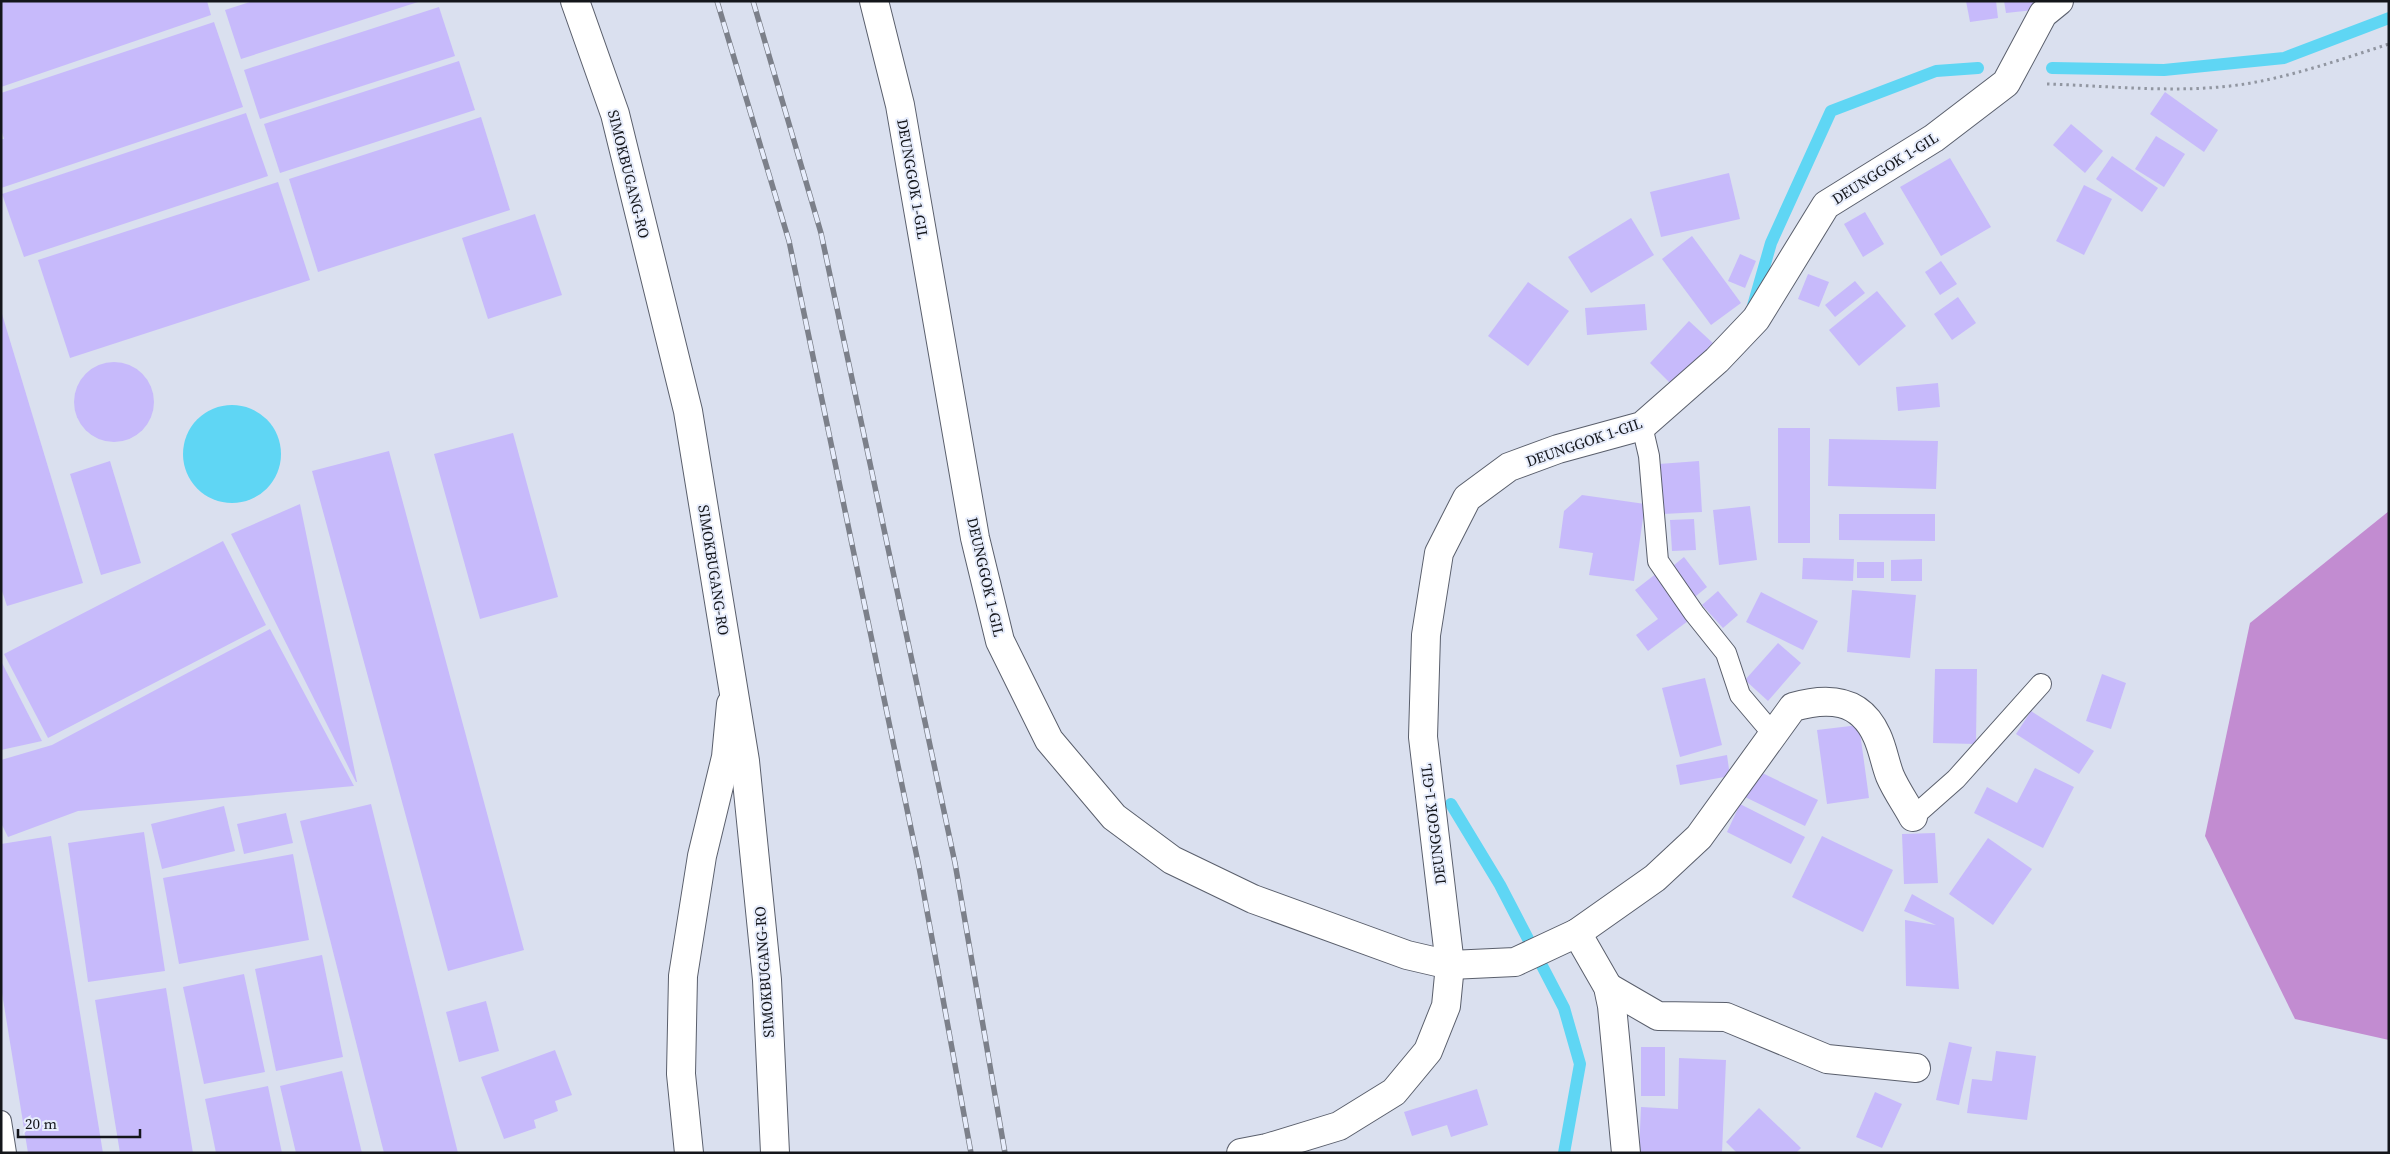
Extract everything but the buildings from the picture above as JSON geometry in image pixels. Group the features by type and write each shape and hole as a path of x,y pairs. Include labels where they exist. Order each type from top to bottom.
{"street":[{"name":"SIMOKBUGANG-RO","path":"575,1 615,114 688,411 745,761 767,980 774,1153"},
{"name":"DEUNGGOK 1-GIL","path":"874,1 900,105 975,538 1000,641 1049,740 1114,817 1172,860 1253,899 1407,954 1450,965"},
{"name":"DEUNGGOK 1-GIL","path":"1241,1153 1267,1148 1339,1126 1394,1092 1428,1051 1446,1006 1450,965 1423,737 1426,635 1439,553 1467,498 1508,467 1558,449 1642,426 1717,360 1756,319 1826,205 1934,138 2006,83 2043,14 2060,1"},
{"path":"689,1153 681,1074 683,976 702,856 726,757 732,684"},
{"path":"1450,965 1515,962 1569,937 1655,878 1698,837 1793,707 1816,700 1838,701 1866,716 1878,736 1891,778 1913,817"},
{"path":"1569,937 1608,987 1658,1016 1726,1017 1827,1059 1916,1068"},
{"path":"1608,987 1612,1006 1626,1153"}],"lane":[{"path":"1642,426 1649,456 1658,561 1694,613 1726,653 1740,695 1774,734"},
{"path":"1913,817 1956,779 2041,684"},
{"path":"1,1121 6,1153"}],"path":[{"path":"2006,83 2188,89 2245,84 2300,72 2389,44"}],"shaded area":[{"path":"2389,511 2389,1040 2295,1019 2205,836 2250,623"}],"water":[{"path":"232,405 251,408 267,419 278,435 281,454 278,473 267,489 251,500 232,503 213,500 197,489 186,473 183,454 186,435 197,419 213,408"}],"waterway":[{"path":"2052,68 2164,70 2284,58 2389,18"},
{"path":"1753,306 1771,243 1831,111 1936,71 1978,68"},
{"path":"1451,804 1500,885 1564,1008 1580,1064 1564,1153"}],"railway":[{"path":"717,1 789,241 919,867 971,1153"},
{"path":"753,1 821,233 955,863 1005,1153"}]}
